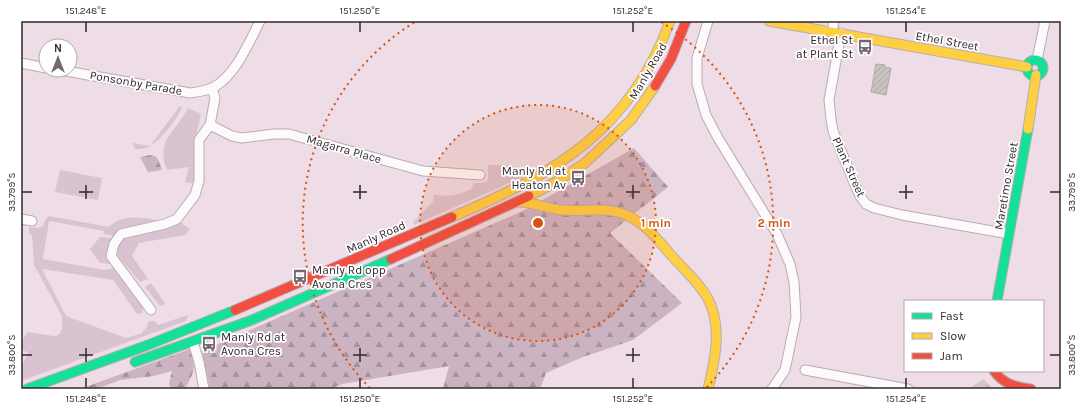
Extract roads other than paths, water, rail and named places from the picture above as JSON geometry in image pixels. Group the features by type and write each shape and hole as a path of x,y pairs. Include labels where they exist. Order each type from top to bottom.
{"main road":[{"name":"Manly Road","path":"27,389 188,329 327,271 498,196 543,173 572,155 602,130 619,111 639,85 656,57 670,21"},
{"name":"Manly Road","path":"125,366 193,342 272,310 384,262 516,202 554,183 585,163 631,120 652,92 671,58 686,21"},
{"name":"Ethel Street","path":"768,21 1027,67"},
{"path":"1032,60 1037,60 1041,63 1042,67 1041,72 1036,75 1030,74 1027,67 1032,60"},
{"name":"Maretimo Street","path":"997,300 1010,234 1036,75"},
{"path":"554,183 550,192 550,198 556,209"},
{"path":"516,202 530,202 556,209 610,212 626,215 651,233 702,290 712,308 716,328 715,350 708,389"},
{"path":"188,329 193,342"},
{"path":"995,372 997,376 1006,383 1019,388 1031,389"}],"street":[{"path":"151,310 111,256 114,244 121,234 165,224 176,219 195,196 200,181 200,140 210,125 215,98 212,88 225,79 234,68 260,21"},
{"path":"708,21 697,58 697,84 706,115 718,138 776,234 790,264 794,282 796,317 785,370 772,389"},
{"name":"Plant Street","path":"834,21 836,32 829,100 833,131 854,185 866,204 874,208 902,215 1010,234"},
{"path":"1037,60 1045,21"},
{"path":"21,63 38,66"},
{"name":"Ponsonby Parade","path":"78,73 190,93 212,88"},
{"name":"Magarra Place","path":"210,125 232,136 242,138 274,134 289,134 423,171 480,175"},
{"path":"21,219 32,221"},
{"path":"193,342 200,362 204,389"},
{"path":"805,370 908,389"}],"place":[{"name":"Ethel St at Plant St","path":"865,47"},
{"name":"Manly Rd at Heaton Av","path":"578,178"},
{"name":"Manly Rd opp Avona Cres","path":"300,277"},
{"name":"Manly Rd at Avona Cres","path":"209,344"}]}
